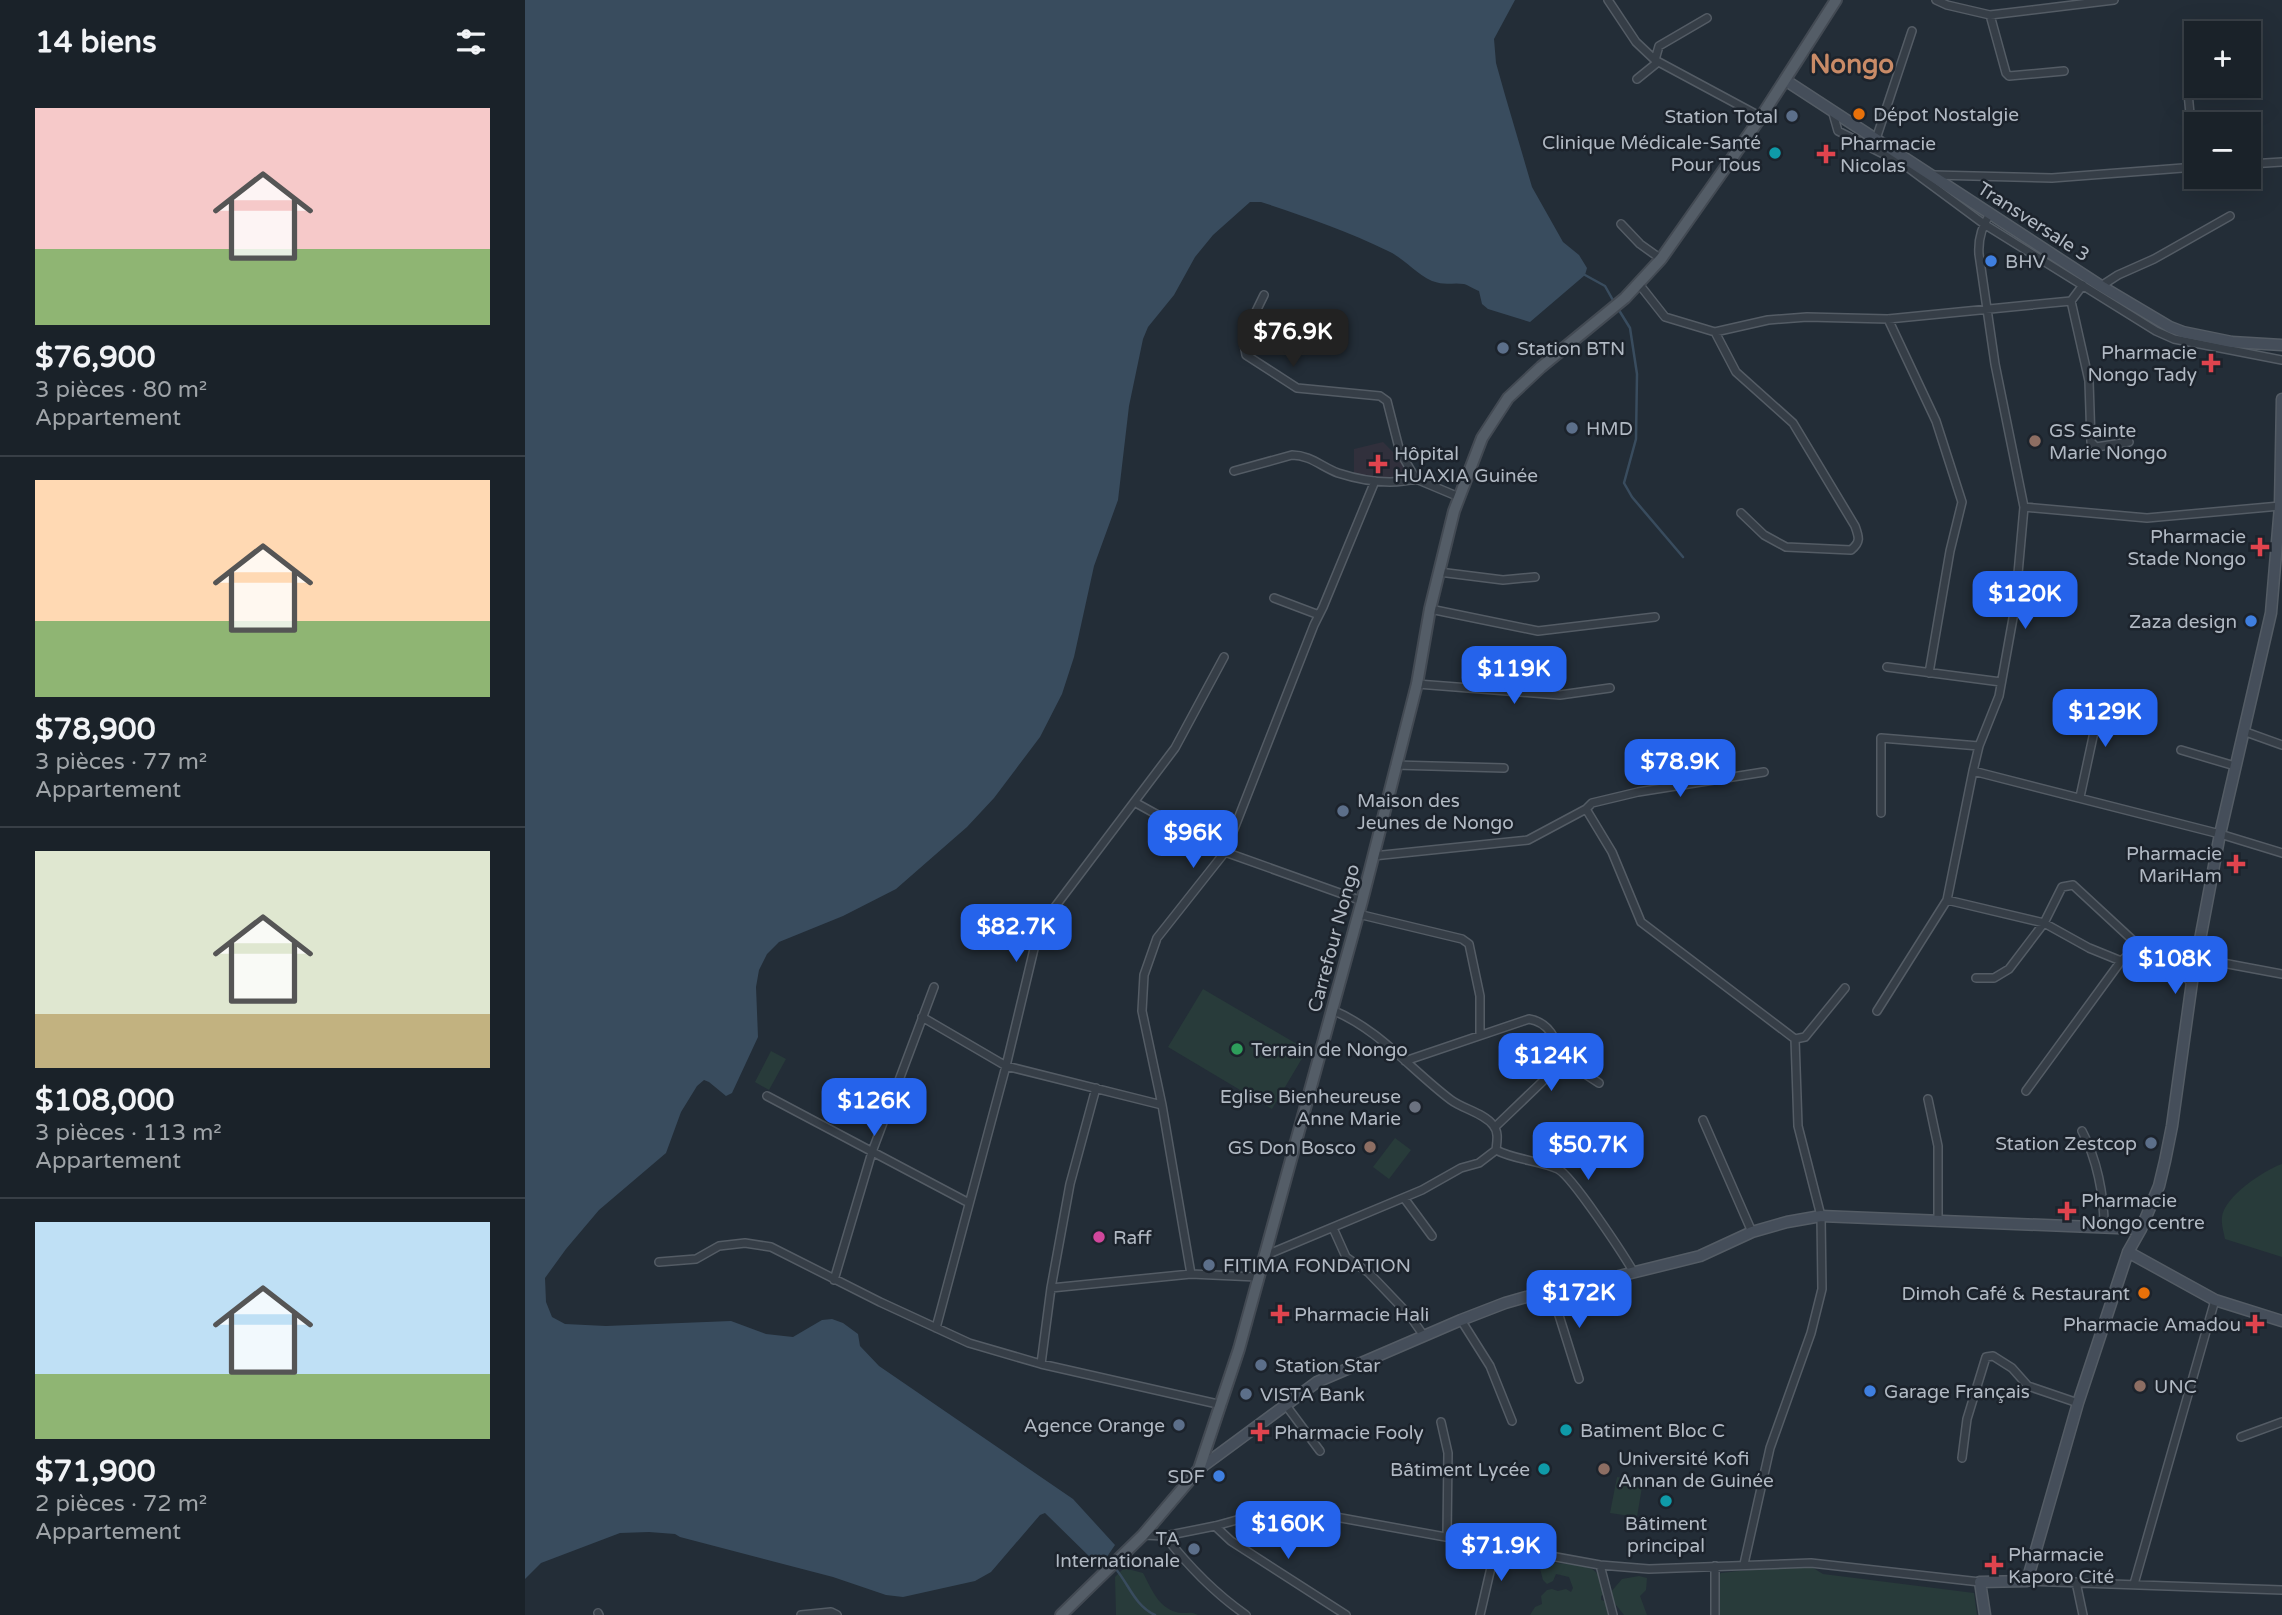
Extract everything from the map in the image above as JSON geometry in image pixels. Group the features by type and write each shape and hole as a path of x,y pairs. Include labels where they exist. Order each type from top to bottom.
{"main road":[{"name":"Carrefour Nongo","path":"1061,1615 1143,1535 1199,1469 1239,1349 1359,914 1417,684 1439,572 1459,498 1482,438 1508,398 1541,367 1625,298 1661,259 1761,117 1836,0"}],"street":[{"path":"1608,0 1636,43 1657,61 1761,117"},
{"path":"1936,0 1990,15 2114,0"},
{"path":"1990,15 2009,76 2064,71"},
{"path":"1637,79 1657,61 1659,46 1707,18"},
{"path":"1876,139 1912,32"},
{"name":"Transversale 3","path":"1785,80 2101,286 2183,332 2232,342 2282,345"},
{"path":"1832,109 1838,131 1903,164 1984,224 2156,331 2174,339 2282,360"},
{"path":"2261,163 2282,162"},
{"path":"1933,175 2052,178 2184,168"},
{"path":"1877,1011 1947,900 1973,771 2001,682 2015,607 2024,507 1987,311 1979,254 1978,243 1990,214"},
{"path":"2101,286 2230,215"},
{"path":"1621,224 1640,244 1661,259"},
{"path":"1639,284 1665,317 1715,332 1768,320 1807,317 1888,320 2071,301 2083,285"},
{"path":"1264,295 1243,338 1246,355 1297,388 1380,396 1387,401 1400,452 1416,479"},
{"path":"2071,301 2089,381 2091,442 2096,447 2129,442"},
{"path":"1888,320 1936,421 1962,502 1950,551 1930,673"},
{"path":"1715,332 1736,372 1793,424 1856,526 1859,537 1857,545 1851,550 1786,547 1764,535 1741,513"},
{"path":"2027,1581 2078,1403 2128,1252 2141,1229 2159,1185 2165,1161 2196,958 2220,834 2271,613 2280,506 2282,399"},
{"path":"1234,471 1292,455 1302,455 1338,473 1375,481 1416,479 1459,498"},
{"path":"1191,1274 1162,1105 1142,1011 1144,975 1157,938 1225,852 1375,481"},
{"path":"2024,507 2147,518 2280,506"},
{"path":"1439,572 1503,579 1535,577"},
{"path":"1274,597 1319,615"},
{"path":"1430,610 1538,631 1655,617"},
{"path":"2271,613 2282,616"},
{"path":"936,1328 1006,1066 1039,928 1175,748 1224,657"},
{"path":"1887,667 2001,682"},
{"path":"1417,684 1560,695 1611,688"},
{"path":"2080,797 2102,695"},
{"path":"2243,732 2282,745"},
{"path":"1881,813 1881,738 1979,746"},
{"path":"2181,750 2235,766"},
{"path":"1395,765 1504,768"},
{"path":"1973,771 2220,834 2282,853"},
{"path":"1373,856 1528,840 1586,809 1592,803 1638,792 1764,772"},
{"path":"1136,803 1225,852 1362,901"},
{"path":"1586,809 1612,852 1641,922 1795,1040"},
{"path":"1976,978 1994,978 2009,969 2044,923 2062,887 2073,885 2139,946 2192,982"},
{"path":"1947,900 2044,923 2089,948 2122,961"},
{"path":"1359,914 1466,941 1471,947 1479,996 1480,1034"},
{"path":"2026,1091 2122,961 2139,946"},
{"path":"2196,958 2282,974"},
{"path":"834,1280 871,1152 934,988"},
{"path":"1795,1040 1805,1037 1845,988"},
{"path":"1265,1256 1404,1198 1461,1168 1479,1163 1496,1150 1497,1138 1491,1122 1462,1108 1436,1089 1381,1039 1354,1019 1332,1010"},
{"path":"922,1017 1006,1066 1162,1105"},
{"path":"1405,1061 1529,1019 1537,1021 1551,1032 1559,1057 1543,1082 1495,1128"},
{"path":"1744,1564 1770,1448 1811,1333 1822,1289 1821,1216 1798,1126 1795,1040"},
{"path":"1559,1057 1599,1083"},
{"path":"1041,1364 1070,1184 1096,1088"},
{"path":"767,1096 969,1203"},
{"path":"1928,1100 1938,1146 1938,1222"},
{"path":"1703,1120 1752,1232"},
{"path":"2082,1131 2089,1144 2104,1205 2104,1226"},
{"path":"1496,1150 1562,1171 1618,1246 1633,1271"},
{"path":"1404,1198 1432,1236"},
{"path":"1199,1469 1317,1382 1461,1320 1505,1303 1551,1290 1700,1256 1752,1232 1787,1222 1821,1216 2141,1229"},
{"path":"1333,1228 1346,1257 1369,1273 1410,1316 1424,1336"},
{"path":"659,1262 696,1259 719,1246 745,1243 771,1247 834,1280 969,1343 1041,1364 1221,1405"},
{"path":"2128,1252 2215,1300 2282,1321"},
{"path":"1052,1288 1191,1274 1257,1277"},
{"path":"1551,1290 1580,1379"},
{"path":"2134,1584 2215,1300"},
{"path":"1461,1320 1490,1366 1512,1421"},
{"path":"1962,1458 1967,1419 1986,1357 1993,1356 2012,1368 2028,1386 2078,1403"},
{"path":"1285,1404 1320,1451"},
{"path":"1441,1422 1448,1453 1447,1537"},
{"path":"2241,1437 2282,1422"},
{"path":"1143,1535 1165,1536 1262,1513 1308,1511 1600,1565 1649,1569 1811,1563 1980,1582 2076,1582 2282,1590"},
{"path":"1215,1526 1231,1541 1346,1615"},
{"path":"1165,1536 1190,1568 1217,1595 1246,1615"},
{"path":"1480,1615 1496,1546"},
{"path":"1600,1565 1613,1615"},
{"path":"1715,1566 1715,1615"},
{"path":"1980,1582 1985,1615"},
{"path":"2076,1582 2083,1615"},
{"path":"801,1615 831,1612 837,1615"}],"shaded area":[{"name":"Hôpital HUAXIA Guinée","path":"1383,442 1398,457 1407,472 1404,478 1369,478 1354,473 1354,449"}],"green space":[{"name":"Terrain de Nongo","path":"1203,989 1307,1050 1272,1109 1168,1047"},
{"path":"771,1051 786,1059 769,1090 755,1082"},
{"path":"1395,1138 1411,1150 1389,1179 1373,1167"},
{"path":"2282,1164 2282,1257 2225,1239 2222,1217 2230,1201 2256,1178"},
{"path":"1617,1477 1643,1481 1637,1517 1610,1513"},
{"path":"1545,1562 1577,1565 1596,1572 1604,1594 1601,1600 1609,1605 1610,1615 1530,1615 1535,1607 1542,1604 1541,1596 1547,1590 1566,1589 1571,1592 1573,1588 1569,1577 1556,1574 1553,1581 1547,1584 1543,1580 1539,1565"},
{"path":"1810,1566 1823,1574 1974,1593 1977,1615 1719,1615 1720,1595 1712,1590 1713,1582 1721,1573"},
{"path":"1124,1568 1143,1573 1156,1596 1170,1610 1198,1615 1116,1615 1115,1577"},
{"path":"1639,1576 1647,1578 1646,1590 1640,1596 1647,1615 1624,1615 1610,1593 1622,1579"}],"water":[{"path":"525,0 1515,0 1494,39 1496,63 1532,187 1563,242 1579,255 1587,268 1585,275 1530,322 1488,309 1482,304 1479,291 1467,285 1432,281 1394,254 1373,244 1261,202 1250,202 1213,235 1195,257 1174,295 1148,327 1143,339 1129,406 1118,500 1094,566 1074,657 1062,694 1040,737 994,798 967,827 896,889 843,916 779,942 767,954 759,970 756,987 758,1037 732,1093 726,1096 704,1080 697,1086 681,1112 666,1153 599,1210 545,1278 546,1302 552,1317 565,1324 606,1326 731,1321 766,1334 793,1337 822,1320 832,1319 843,1323 858,1334 860,1346 879,1366 1073,1499 1115,1545 1102,1564 1097,1564 1045,1513 1040,1515 991,1572 975,1581 903,1597 886,1595 833,1577 675,1534 649,1532 620,1533 541,1563 525,1579"}],"waterway":[{"path":"1585,275 1605,286 1614,302"},
{"path":"1617,307 1630,328 1637,374 1636,439 1624,483 1632,497 1683,557"},
{"path":"1115,1568 1142,1606 1155,1615"}],"place":[{"name":"Dépot Nostalgie","path":"1859,114"},
{"name":"Station Total","path":"1792,116"},
{"name":"Clinique Médicale-Santé Pour Tous","path":"1775,153"},
{"name":"Pharmacie Nicolas","path":"1826,154"},
{"name":"BHV","path":"1991,261"},
{"name":"Station BTN","path":"1503,348"},
{"name":"Pharmacie Nongo Tady","path":"2211,363"},
{"name":"HMD","path":"1572,428"},
{"name":"GS Sainte Marie Nongo","path":"2035,441"},
{"name":"Hôpital HUAXIA Guinée","path":"1378,464"},
{"name":"Pharmacie Stade Nongo","path":"2260,547"},
{"name":"Zaza design","path":"2251,621"},
{"name":"Maison des Jeunes de Nongo","path":"1343,811"},
{"name":"Pharmacie MariHam","path":"2236,864"},
{"name":"Terrain de Nongo","path":"1237,1049"},
{"name":"Eglise Bienheureuse Anne Marie","path":"1415,1107"},
{"name":"Station Zestcop","path":"2151,1143"},
{"name":"GS Don Bosco","path":"1370,1147"},
{"name":"Pharmacie Nongo centre","path":"2067,1211"},
{"name":"Raff","path":"1099,1237"},
{"name":"FITIMA FONDATION","path":"1209,1265"},
{"name":"Dimoh Café & Restaurant","path":"2144,1293"},
{"name":"Pharmacie Hali","path":"1280,1314"},
{"name":"Pharmacie Amadou","path":"2255,1324"},
{"name":"Station Star","path":"1261,1365"},
{"name":"UNC","path":"2140,1386"},
{"name":"Garage Français","path":"1870,1391"},
{"name":"VISTA Bank","path":"1246,1394"},
{"name":"Agence Orange","path":"1179,1425"},
{"name":"Batiment Bloc C","path":"1566,1430"},
{"name":"Pharmacie Fooly","path":"1260,1432"},
{"name":"Bâtiment Lycée","path":"1544,1469"},
{"name":"Université Kofi Annan de Guinée","path":"1604,1469"},
{"name":"SDF","path":"1219,1476"},
{"name":"Bâtiment principal","path":"1666,1501"},
{"name":"TA Internationale","path":"1194,1549"},
{"name":"Pharmacie Kaporo Cité","path":"1994,1565"}],"district":[{"name":"Nongo","path":"1852,64"}]}
